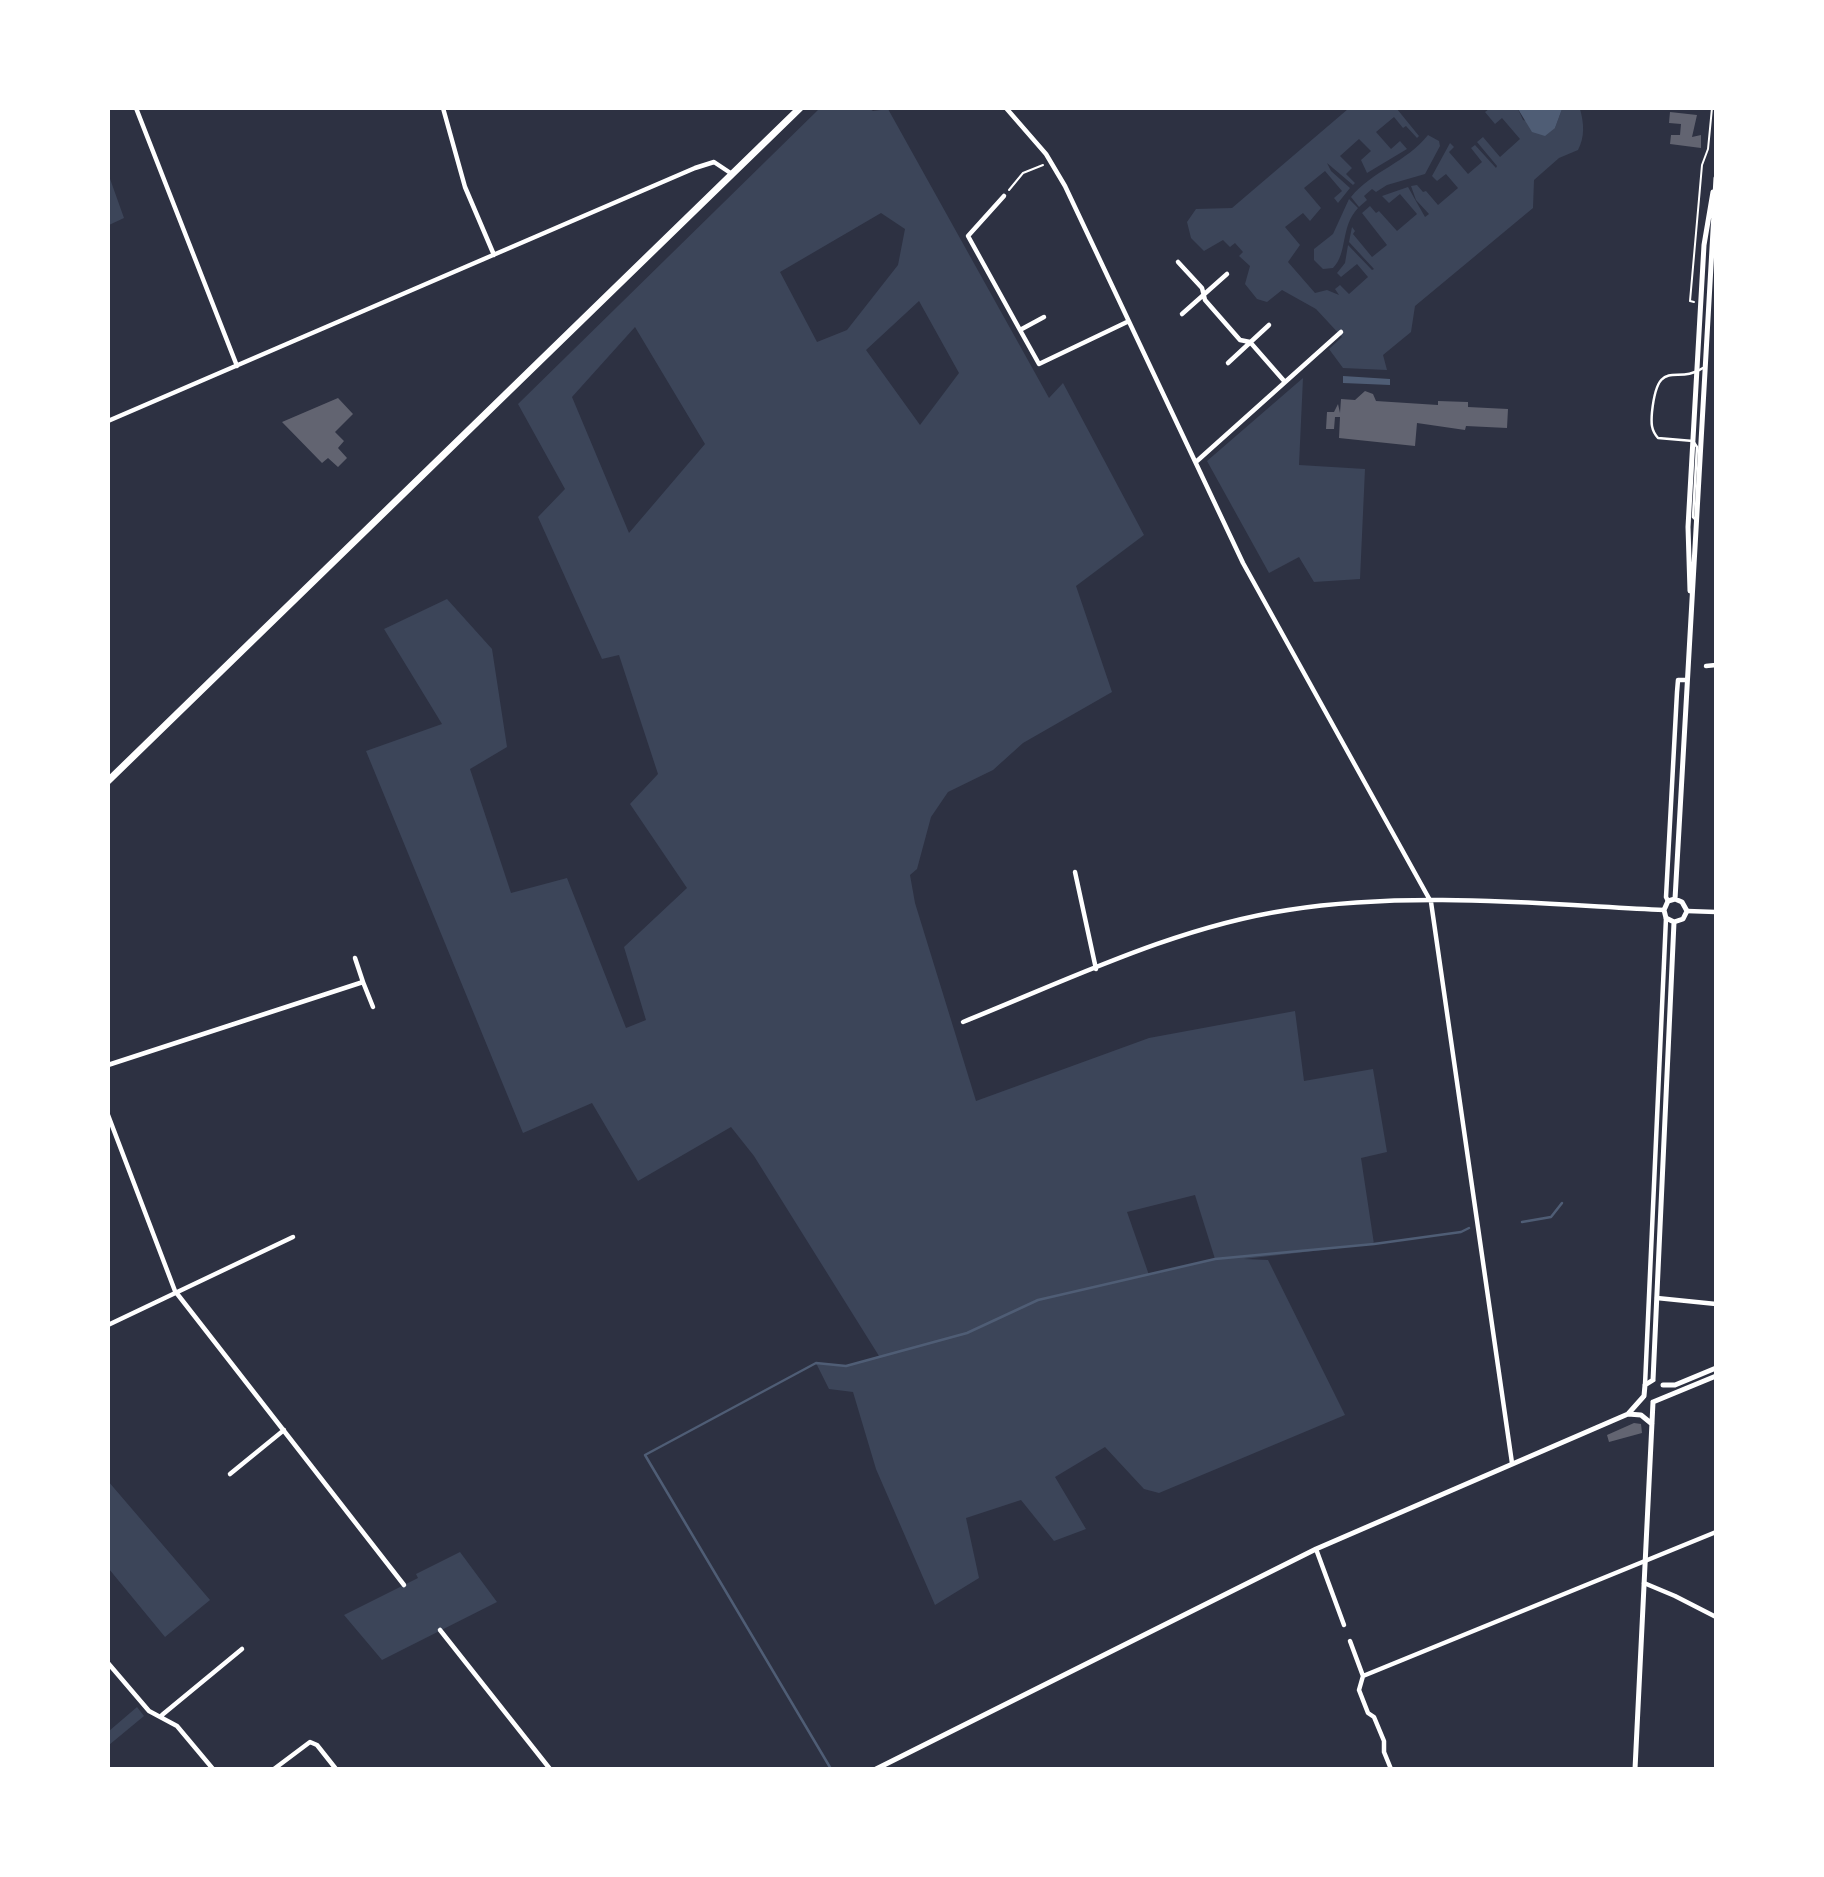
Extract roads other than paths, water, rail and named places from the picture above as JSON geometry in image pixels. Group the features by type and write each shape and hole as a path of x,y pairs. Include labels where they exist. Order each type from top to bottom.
{"main road":[{"path":"108,781 686,215 800,108"}],"street":[{"path":"136,108 237,366"},
{"path":"453,108 444,110 465,187 494,255"},
{"path":"1006,108 1051,161 1243,563 1431,902 1512,1463"},
{"path":"108,421 709,163 719,164 732,174"},
{"path":"1691,601 1688,566 1704,245 1716,178"},
{"path":"1664,911 1672,900 1712,304 1715,186"},
{"path":"1004,196 968,236 1039,365 1127,322"},
{"path":"1178,262 1202,288 1203,294 1240,340 1250,342 1285,383"},
{"path":"1182,314 1227,274"},
{"path":"1020,330 1044,317"},
{"path":"1228,363 1269,325"},
{"path":"1196,461 1341,332"},
{"path":"1706,666 1716,665"},
{"path":"1672,900 1666,888 1678,680 1687,680"},
{"path":"1075,872 1096,970"},
{"path":"1672,900 1682,902 1687,911"},
{"path":"963,1022 1193,933 1286,910 1374,902 1431,902 1664,911"},
{"path":"876,1769 1316,1549 1628,1414 1644,1396 1666,918 1664,911"},
{"path":"1687,911 1716,912"},
{"path":"1666,918 1674,922 1683,919 1687,911"},
{"path":"1653,1380 1674,922"},
{"path":"355,958 373,1007"},
{"path":"108,1065 363,982"},
{"path":"108,1115 175,1291 404,1585"},
{"path":"108,1325 293,1237"},
{"path":"1657,1298 1716,1304"},
{"path":"1653,1380 1663,1385 1675,1385 1716,1368"},
{"path":"1653,1402 1664,1395 1716,1376"},
{"path":"1644,1385 1653,1380"},
{"path":"1663,1385 1664,1395"},
{"path":"1644,1396 1653,1402"},
{"path":"1635,1769 1653,1402"},
{"path":"1628,1414 1641,1415 1652,1424"},
{"path":"230,1474 284,1430"},
{"path":"1363,1675 1716,1532"},
{"path":"1316,1549 1344,1625"},
{"path":"1644,1583 1716,1617"},
{"path":"440,1630 550,1769"},
{"path":"1350,1641 1363,1675 1359,1690 1367,1713 1374,1717 1384,1741 1384,1752 1391,1769"},
{"path":"162,1715 242,1649"},
{"path":"108,1663 149,1711 162,1715 177,1727 213,1769"},
{"path":"274,1769 310,1742 317,1745 336,1769"}],"lane":[{"path":"1698,522 1693,517 1698,447 1693,441 1658,438 1652,429 1652,418 1654,389 1658,383 1675,373 1697,372 1706,366"}],"waterway":[{"path":"1522,1222 1551,1217 1562,1203"},
{"path":"831,1769 645,1455 816,1363 846,1366 967,1333 1038,1300 1215,1259 1374,1244 1461,1232 1469,1228"}]}
